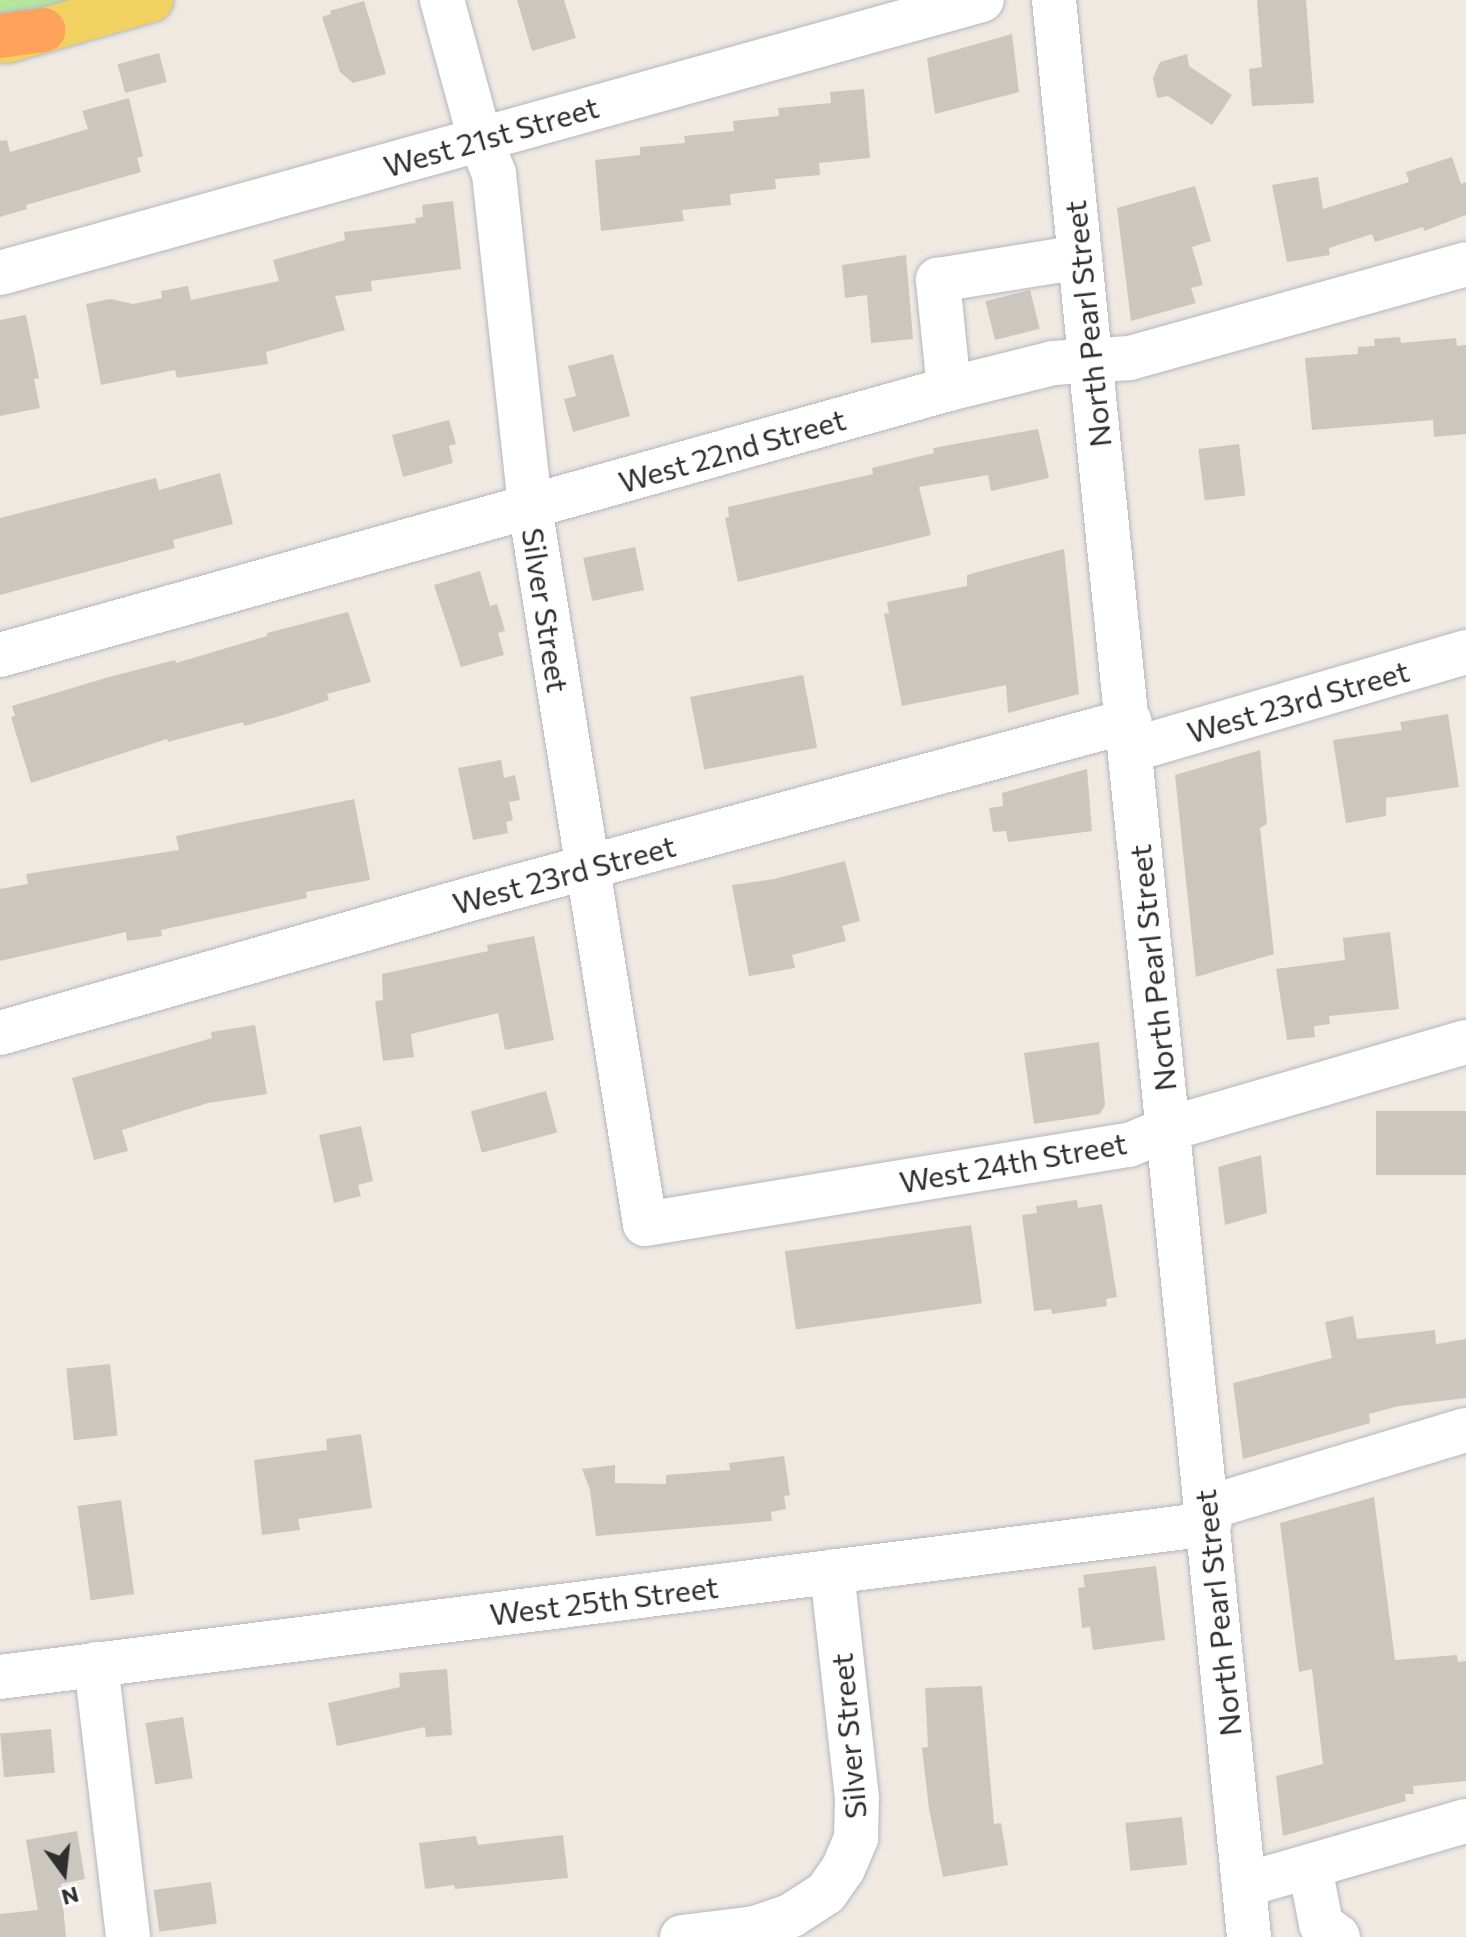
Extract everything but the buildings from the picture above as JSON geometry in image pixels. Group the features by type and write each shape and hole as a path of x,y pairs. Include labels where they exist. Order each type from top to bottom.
{"highway":[{"path":"0,36 44,30"}],"main road":[{"path":"0,42 151,0"}],"street":[{"name":"Silver Street","path":"442,0 480,139 494,174 530,507 645,1224"},
{"name":"West 21st Street","path":"0,273 982,0"},
{"name":"North Pearl Street","path":"1054,0 1249,1937"},
{"path":"949,389 938,280 1080,257"},
{"name":"West 22nd Street","path":"0,655 949,389 1053,363 1130,358 1466,264"},
{"name":"West 23rd Street","path":"0,1033 470,899 1466,652"},
{"name":"West 24th Street","path":"645,1224 1129,1145 1168,1129 1466,1042"},
{"name":"West 25th Street","path":"0,1677 832,1571 1208,1516 1466,1430"},
{"name":"Silver Street","path":"682,1937 755,1928 792,1915 826,1893 843,1869 856,1838 857,1798 832,1571"},
{"path":"96,1664 128,1937"},
{"path":"1244,1885 1466,1821"},
{"path":"1310,1867 1324,1933"}],"green space":[{"path":"0,0 74,0 0,21"}]}
